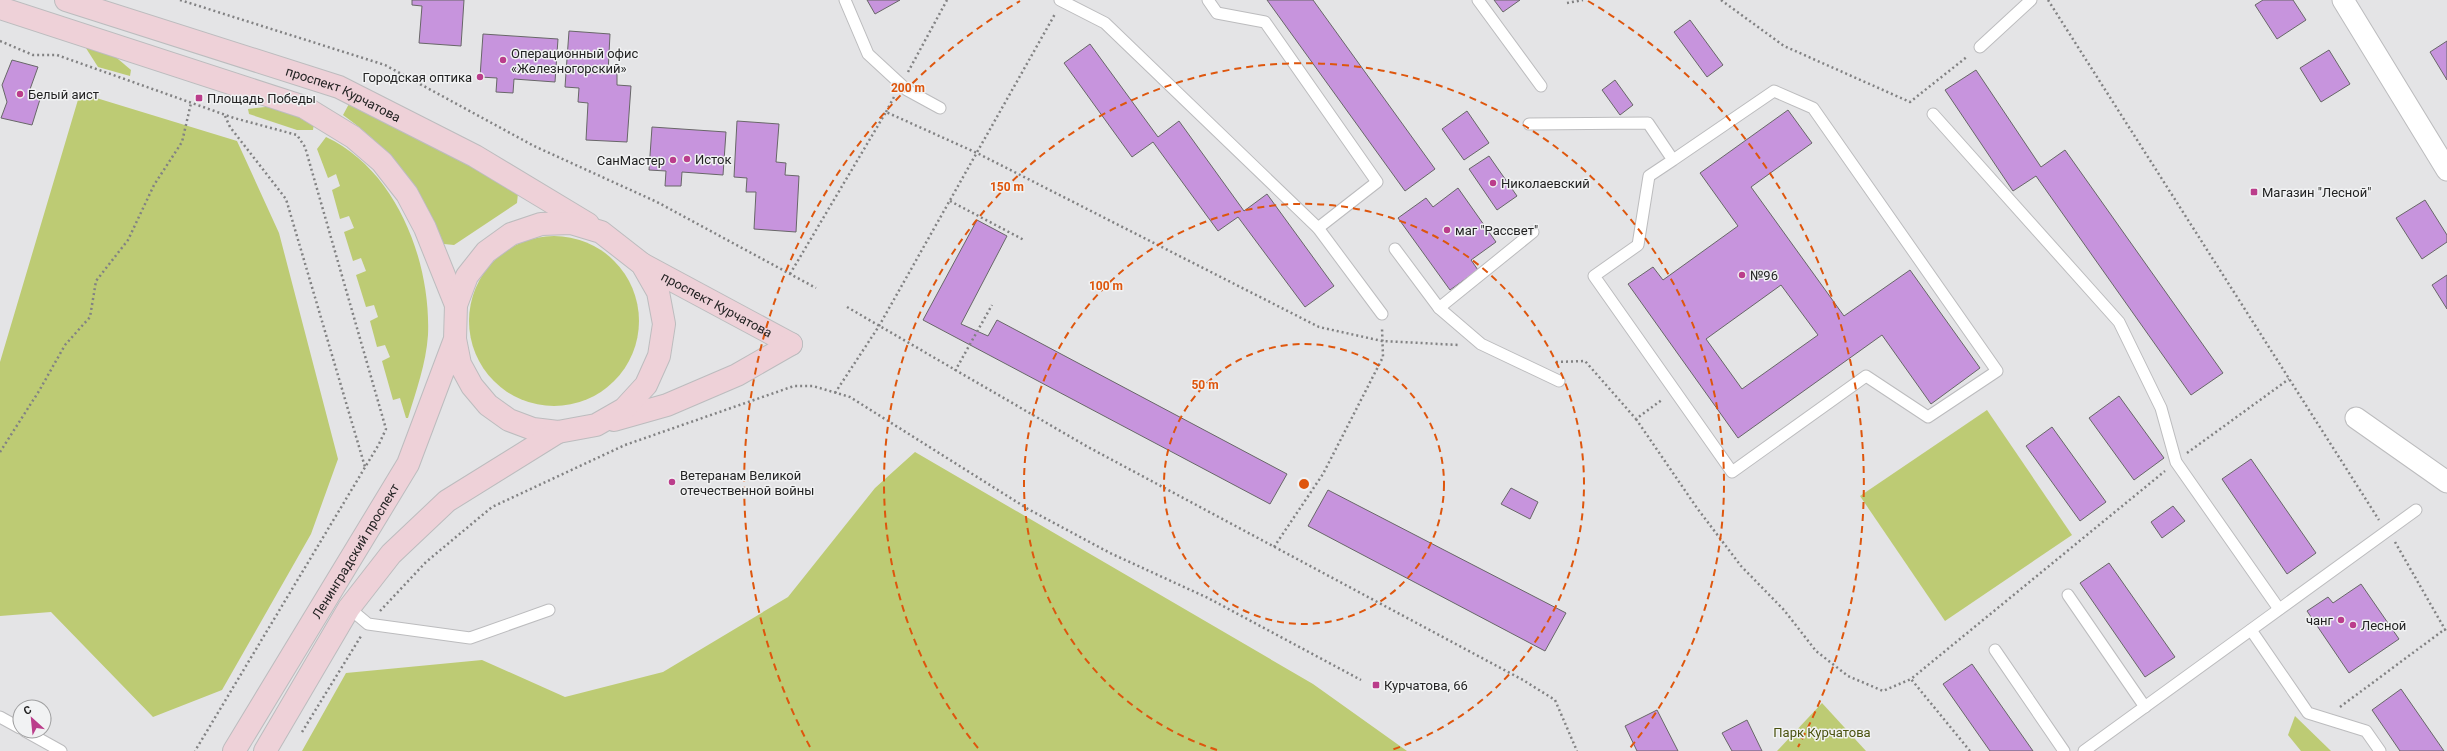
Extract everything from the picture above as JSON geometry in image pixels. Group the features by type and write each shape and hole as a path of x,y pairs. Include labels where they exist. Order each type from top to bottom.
{"main road":[{"name":"проспект Курчатова","path":"66,0 339,87 475,156 601,232"},
{"name":"проспект Курчатова","path":"1,13 304,107 353,137 382,162 407,194 424,228 456,305"},
{"path":"571,223 601,232 642,264 658,292 664,324 660,356 642,390 624,409 596,425 558,432 533,429 509,420 488,405 472,386 460,364 455,339 456,305 467,276 486,252 511,234 541,224 571,223"},
{"name":"проспект Курчатова","path":"596,425 667,405 737,375 791,344 642,264"},
{"name":"Ленинградский проспект","path":"234,751 408,464 455,339"},
{"name":"Ленинградский проспект","path":"265,751 348,608 391,554 447,501 558,432"}],"street":[{"path":"2343,0 2447,170"},
{"path":"2356,418 2447,482"}],"lane":[{"path":"845,0 868,54 901,84 940,108"},
{"path":"1208,0 1217,13 1265,22 1377,182 1318,228"},
{"path":"1478,0 1541,86"},
{"path":"1980,47 2031,0"},
{"path":"1062,1 1105,23 1318,228 1382,314"},
{"path":"1774,91 1813,108 1997,371 1928,417 1866,376 1732,472 1594,276 1638,245 1648,176 1673,160 1774,91"},
{"path":"1932,114 2119,322 2161,408 2176,462 2280,609"},
{"path":"1529,124 1648,123 1673,160"},
{"path":"1439,308 1533,232"},
{"path":"1395,249 1439,308 1481,344 1559,381"},
{"path":"2084,751 2416,510"},
{"path":"2068,594 2145,707"},
{"path":"348,608 368,624 470,638 549,610"},
{"path":"2251,630 2308,713 2366,731 2380,751"},
{"path":"1996,650 2064,751"},
{"path":"0,716 12,723"},
{"path":"39,739 61,751"}],"path":[{"path":"180,0 386,65 534,146 657,202 816,288"},
{"path":"790,274 886,112 947,0"},
{"path":"1567,3 1583,0"},
{"path":"1721,0 1784,46 1910,102 1980,47"},
{"path":"2048,0 2289,379 2387,531 2401,550 2447,634"},
{"path":"835,393 879,326 1062,1"},
{"path":"0,42 33,55 62,57 225,116 297,135 305,147 386,429 365,467 196,751"},
{"path":"0,452 39,391 65,345 90,317 96,281 128,240 154,185 182,142 191,103"},
{"path":"886,112 977,153 1319,327 1382,341 1466,346"},
{"path":"225,116 230,127 286,199 365,467"},
{"path":"950,200 1024,240"},
{"path":"955,371 992,305"},
{"path":"847,308 1088,446 1523,680 1555,700 1577,751"},
{"path":"1274,547 1323,474 1382,357 1382,314"},
{"path":"1555,362 1585,361 1636,419 1697,508 1741,566 1784,610 1816,652 1848,676 1882,691 1911,678 2176,462 2289,379"},
{"path":"492,507 625,445 794,386 813,386 850,398 1028,509 1110,553 1208,598 1361,680"},
{"path":"1636,419 1675,391"},
{"path":"2326,719 2444,629"},
{"path":"1911,678 1970,751"}],"green space":[{"path":"84,45 105,48 131,70 130,76 98,67"},
{"path":"80,93 237,141 279,233 338,459 311,534 222,690 153,717 51,612 0,616 0,362"},
{"path":"350,102 469,164 518,193 517,203 454,245 444,244 439,237 424,203 408,177 378,143 343,115"},
{"path":"274,106 314,123 313,130 297,130 249,114 248,109"},
{"path":"326,137 351,152 372,172 390,195 405,221 416,249 423,278 427,307 428,335 423,367 408,418 406,418 400,398 393,400 382,361 390,357 385,345 377,347 370,321 378,317 374,305 366,307 356,275 366,271 361,258 353,261 344,232 354,228 349,216 340,219 332,190 340,186 336,174 328,178 317,149"},
{"path":"546,236 562,236 587,242 608,255 620,267 633,288 639,313 639,329 633,354 620,375 608,387 587,400 562,406 546,406 521,400 500,387 488,375 475,354 469,329 469,313 475,288 488,267 500,255 521,242"},
{"path":"1987,410 2072,535 1945,621 1860,496"},
{"path":"915,452 1313,684 1407,751 302,751 346,673 482,660 565,697 663,672 788,597 875,488"},
{"name":"Парк Курчатова","path":"1822,703 1866,751 1777,751"},
{"path":"2295,716 2331,751 2301,751 2288,735"}],"building":[{"path":"412,0 464,0 461,46 419,43 422,6 412,5"},
{"path":"867,0 900,0 875,14"},
{"path":"1267,0 1313,0 1435,169 1405,191"},
{"path":"1494,0 1520,0 1503,12"},
{"path":"2263,0 2293,0 2306,20 2277,39 2255,5"},
{"path":"1690,20 1723,65 1707,77 1674,32"},
{"path":"569,31 610,34 608,73 617,73 617,85 631,86 627,142 586,140 588,103 578,102 579,88 565,87"},
{"path":"483,34 558,39 555,82 514,79 513,93 496,92 497,78 480,77"},
{"path":"2447,41 2447,80 2430,52"},
{"path":"1090,44 1158,137 1179,121 1244,211 1267,194 1334,286 1305,307 1238,217 1218,231 1153,142 1132,157 1064,63"},
{"path":"2329,50 2350,84 2321,102 2300,68"},
{"name":"Белый аист","path":"12,60 38,67 29,92 41,96 32,125 1,118 7,102 2,85"},
{"path":"1976,70 2041,167 2065,150 2223,373 2191,395 2036,176 2013,191 1945,90"},
{"path":"1615,80 1633,105 1620,115 1602,90"},
{"name":"№96","path":"1788,110 1812,143 1751,187 1844,316 1910,270 1980,368 1931,404 1882,335 1738,438 1628,284 1653,267 1663,280 1738,226 1700,173","holes":["1781,285 1818,335 1742,389 1706,339"]},
{"path":"1467,111 1489,143 1464,160 1442,129"},
{"path":"737,121 779,124 776,162 786,163 785,175 799,176 796,232 754,229 756,192 746,192 747,178 734,177"},
{"path":"652,127 726,132 723,175 682,172 681,186 665,186 666,171 649,170"},
{"name":"Николаевский","path":"1489,156 1517,196 1497,210 1469,169"},
{"name":"маг \"Рассвет\"","path":"1458,188 1496,242 1471,260 1478,270 1450,290 1398,218 1426,198 1433,207"},
{"path":"2425,200 2447,235 2447,242 2422,259 2396,218"},
{"path":"977,220 1007,236 961,324 988,336 997,320 1287,474 1270,504 923,320"},
{"path":"2447,275 2447,309 2432,285"},
{"path":"2119,396 2164,458 2134,480 2089,418"},
{"path":"2052,427 2106,502 2080,521 2026,446"},
{"path":"2251,459 2316,553 2287,574 2222,479"},
{"path":"1511,488 1538,502 1530,519 1501,504"},
{"path":"1328,490 1566,613 1545,651 1308,526"},
{"path":"2173,506 2185,521 2162,538 2151,522"},
{"path":"2109,563 2175,657 2145,677 2080,583"},
{"name":"Лесной","path":"2361,584 2399,639 2349,673 2307,611 2328,597 2333,603"},
{"path":"1972,664 2033,751 1990,751 1943,684"},
{"path":"2401,689 2444,751 2400,751 2372,710"},
{"path":"1657,710 1678,751 1637,751 1625,726"},
{"path":"1747,720 1762,751 1732,751 1722,733"}],"place":[{"name":"Операционный офис «Железногорский»","path":"503,60"},
{"name":"Городская оптика","path":"480,77"},
{"name":"Белый аист","path":"20,94"},
{"name":"Площадь Победы","path":"199,98"},
{"name":"Исток","path":"687,159"},
{"name":"СанМастер","path":"673,160"},
{"name":"Николаевский","path":"1493,183"},
{"name":"Магазин \"Лесной\"","path":"2254,192"},
{"name":"маг \"Рассвет\"","path":"1447,230"},
{"name":"№96","path":"1742,275"},
{"name":"Ветеранам Великой отечественной войны","path":"672,482"},
{"name":"чанг","path":"2341,620"},
{"name":"Лесной","path":"2353,625"},
{"name":"Курчатова, 66","path":"1376,685"}]}
